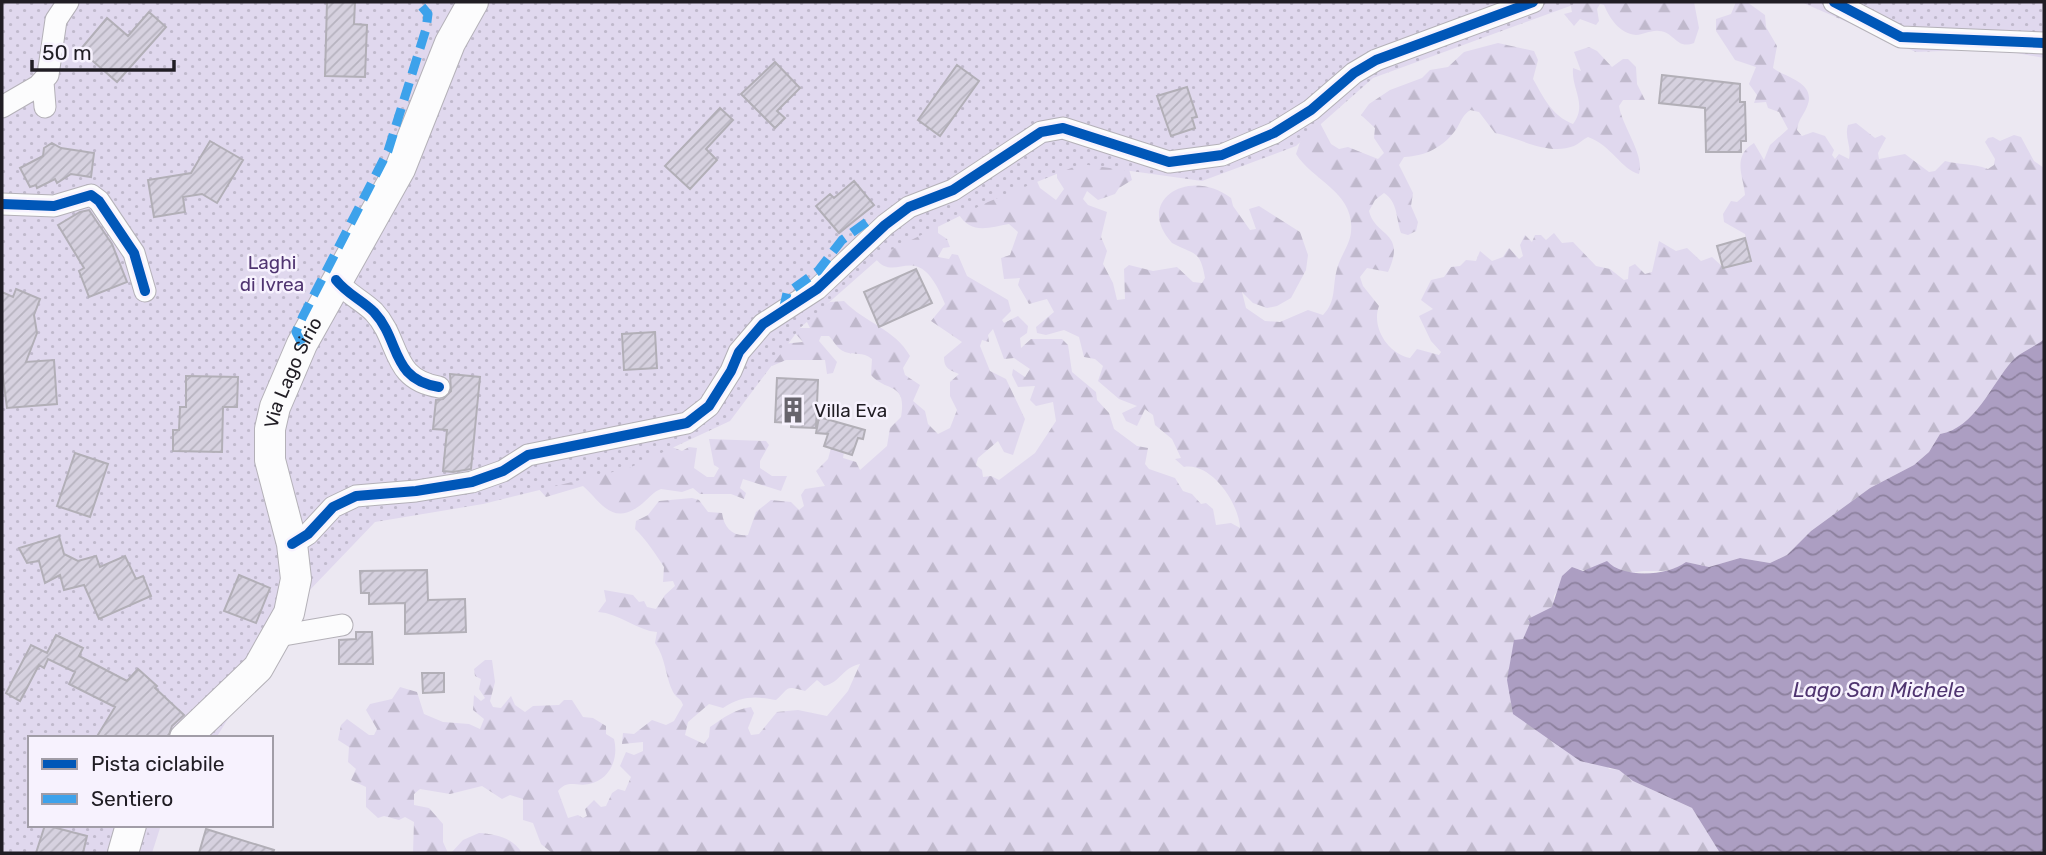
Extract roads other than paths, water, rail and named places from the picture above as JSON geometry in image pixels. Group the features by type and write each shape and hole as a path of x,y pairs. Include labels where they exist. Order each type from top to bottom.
{"main road":[{"name":"Via Lago Sirio","path":"187,736 258,668 289,613 296,579 292,544 275,488 270,429 292,363 400,169 450,43 472,2"},
{"path":"123,853 130,827"}],"street":[{"path":"2,107 43,82 48,75 56,20 68,2"},
{"path":"292,544 308,534 333,507 356,496 416,491 472,482 503,471 528,455 687,423 709,406 731,371 739,352 763,324 817,289 901,213 953,190 1041,132 1063,128 1169,162 1222,155 1273,133 1311,110 1354,73 1376,60 1533,2"},
{"path":"1834,2 1902,37 2044,43"},
{"path":"43,82 45,107"},
{"path":"2,204 54,206 91,195 113,220 134,253 145,291"},
{"path":"336,280 375,313 399,363 410,375 423,384 439,387"},
{"path":"278,636 342,625"}],"water":[{"name":"Lago San Michele","path":"2044,339 2044,853 1720,853 1692,808 1633,781 1619,770 1580,761 1513,714 1507,680 1514,640 1523,639 1530,623 1528,619 1552,607 1562,576 1572,567 1583,571 1607,561 1624,571 1646,574 1678,567 1686,562 1709,567 1740,558 1770,563 1787,555 1811,531 1870,488 1914,465 1929,452 1940,434 1952,430 1973,415 2015,358"}],"place":[{"name":"Villa Eva","path":"793,410"}],"park label":[{"name":"Laghi di Ivrea","path":"272,273"}]}
